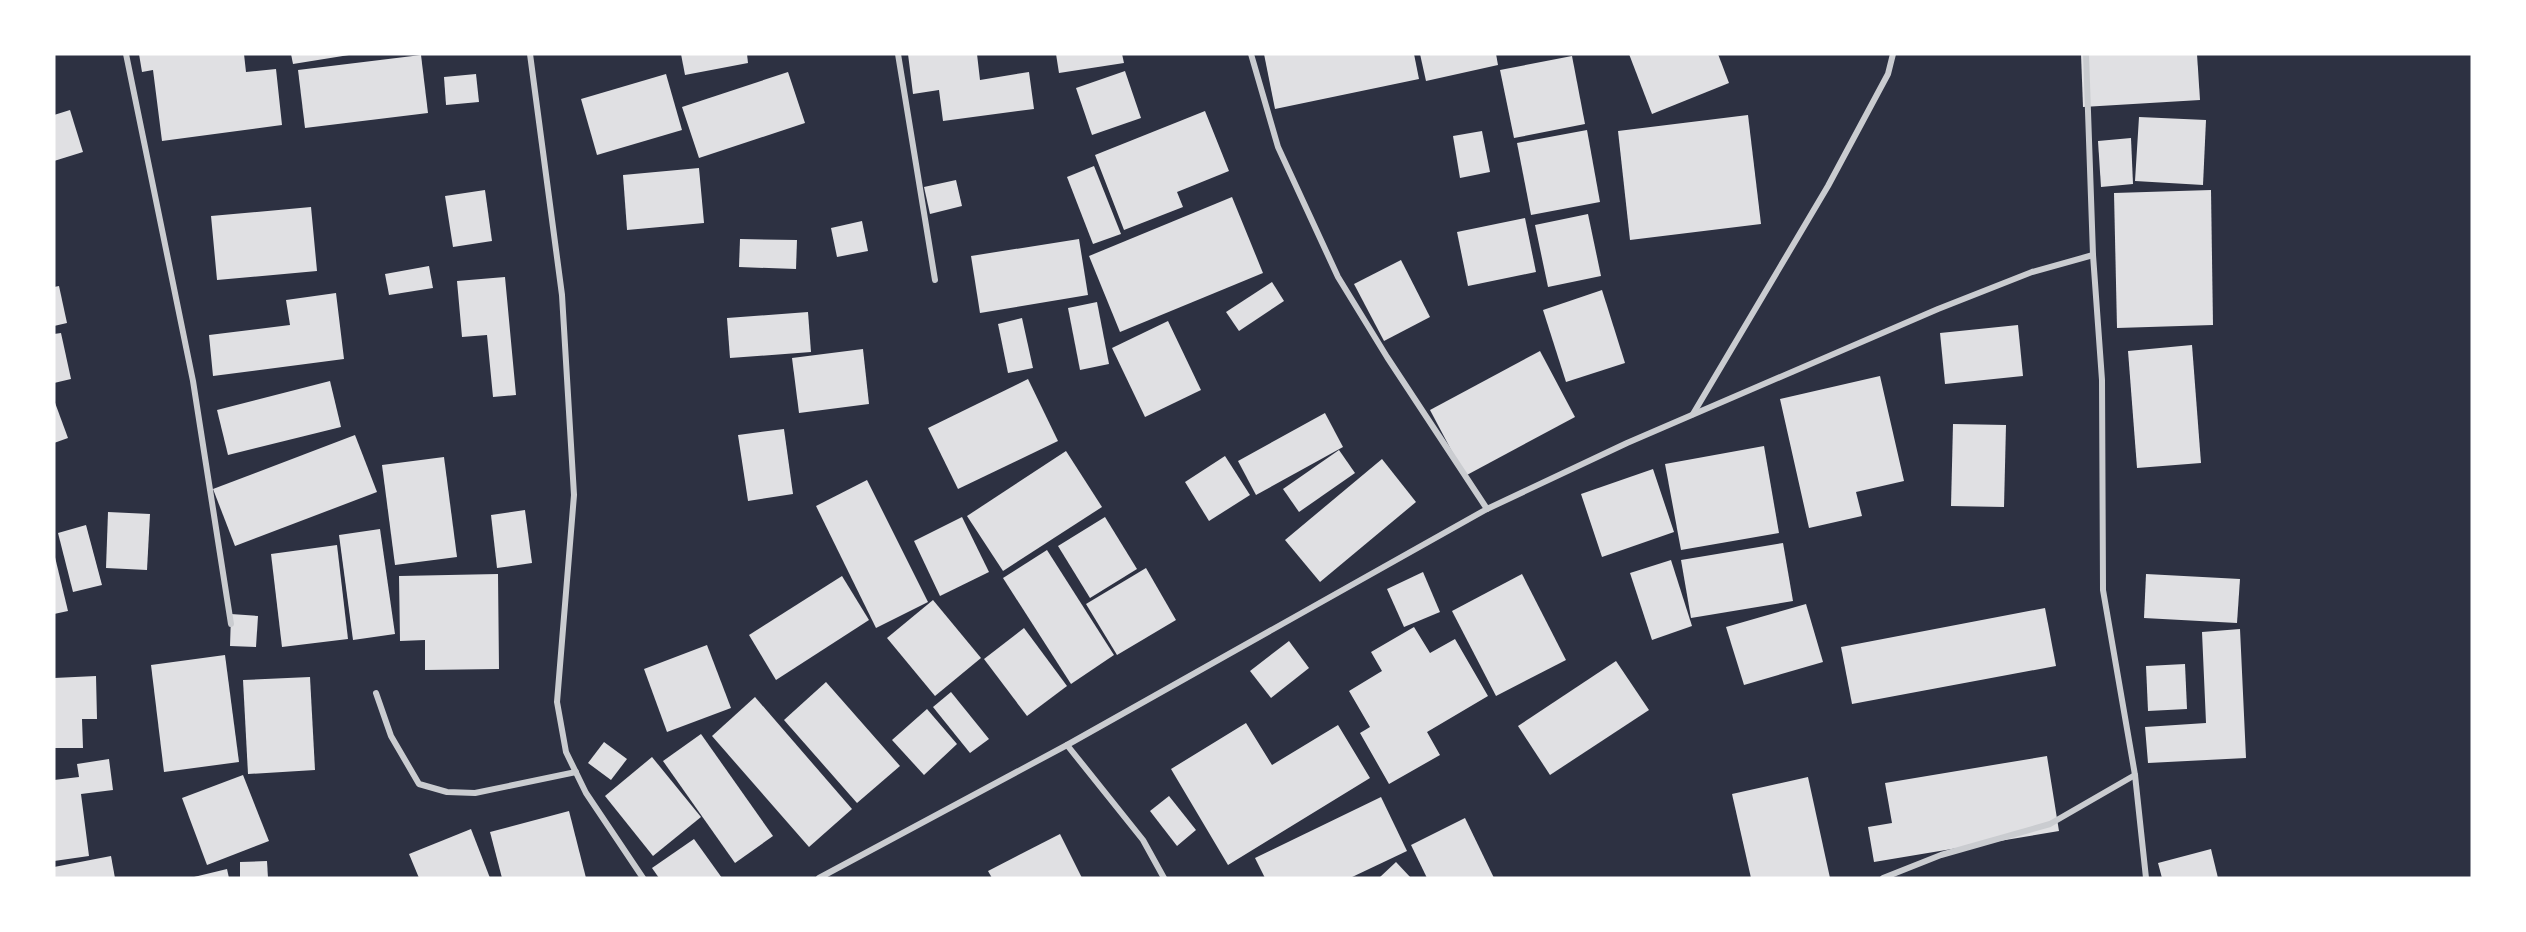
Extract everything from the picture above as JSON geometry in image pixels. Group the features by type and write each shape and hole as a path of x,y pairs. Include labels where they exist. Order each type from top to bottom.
{"street":[{"path":"126,54 193,381 231,624"},
{"path":"530,54 562,295 574,495 557,702 566,752 586,793 643,878"},
{"path":"898,54 935,280"},
{"path":"1251,54 1278,147 1338,277 1486,509"},
{"path":"1693,414 1828,186 1888,74 1893,54"},
{"path":"2086,54 2093,255 2102,380 2103,590 2135,775 2146,878"},
{"path":"819,878 1067,745 1486,509 1693,414 1938,309 2032,272 2093,255"},
{"path":"376,693 391,736 419,784 447,792 475,793 576,772"},
{"path":"1067,745 1143,840 1164,878"},
{"path":"1883,878 1941,855 2050,824 2135,775"}],"building":[{"path":"139,54 244,54 246,72 276,69 282,125 162,141 153,70 142,72"},
{"path":"291,54 348,54 349,55 293,64"},
{"path":"681,54 747,54 748,63 685,75"},
{"path":"908,54 977,54 980,80 1029,72 1034,109 943,121 939,90 913,94"},
{"path":"1056,54 1122,54 1124,63 1059,73"},
{"path":"1264,54 1414,54 1419,79 1275,109"},
{"path":"1420,54 1496,54 1498,65 1426,81"},
{"path":"1629,54 1718,54 1729,83 1652,114"},
{"path":"2081,54 2197,54 2200,100 2083,107"},
{"path":"421,55 428,113 305,128 298,70"},
{"path":"1572,56 1585,124 1514,138 1500,70"},
{"path":"1125,71 1141,118 1092,135 1076,88"},
{"path":"788,72 805,123 699,158 682,107"},
{"path":"476,74 479,102 446,105 444,77"},
{"path":"666,74 682,130 597,155 581,99"},
{"path":"70,110 83,152 54,161 54,115"},
{"path":"1205,111 1229,171 1177,192 1183,207 1124,230 1095,155"},
{"path":"1748,115 1761,224 1630,240 1618,131"},
{"path":"2139,117 2206,120 2203,185 2135,181"},
{"path":"1587,130 1600,202 1531,215 1517,143"},
{"path":"1482,131 1490,172 1460,178 1453,136"},
{"path":"2131,138 2133,184 2101,187 2098,141"},
{"path":"1094,166 1121,234 1093,244 1067,177"},
{"path":"699,168 704,223 627,230 623,175"},
{"path":"956,180 962,206 930,214 924,187"},
{"path":"485,190 492,241 453,247 445,196"},
{"path":"2211,190 2213,325 2117,328 2114,193"},
{"path":"1232,197 1263,273 1120,332 1089,256"},
{"path":"311,207 317,271 217,280 211,216"},
{"path":"1588,214 1601,276 1548,287 1535,225"},
{"path":"1525,218 1536,272 1468,286 1457,232"},
{"path":"862,221 868,251 837,257 831,228"},
{"path":"740,239 797,240 796,269 739,267"},
{"path":"1079,239 1088,295 980,313 971,256"},
{"path":"1401,260 1430,317 1384,341 1354,284"},
{"path":"429,266 433,288 389,295 385,274"},
{"path":"505,277 516,395 493,397 487,335 462,337 457,281"},
{"path":"1272,282 1284,301 1239,331 1226,312"},
{"path":"59,286 67,323 54,326 54,287"},
{"path":"1602,290 1625,363 1566,382 1543,310"},
{"path":"336,293 344,359 213,376 209,335 290,325 286,300"},
{"path":"1097,302 1109,364 1080,370 1068,308"},
{"path":"808,312 811,352 730,358 727,318"},
{"path":"1022,318 1033,368 1008,373 998,324"},
{"path":"1168,321 1201,390 1145,417 1112,348"},
{"path":"2018,325 2023,376 1945,384 1940,333"},
{"path":"61,333 71,379 54,383 54,334"},
{"path":"2192,345 2201,463 2137,468 2128,351"},
{"path":"863,349 869,404 799,413 792,358"},
{"path":"1540,351 1575,417 1465,476 1430,410"},
{"path":"1880,376 1904,481 1856,492 1862,516 1809,528 1780,399"},
{"path":"1028,379 1058,441 958,489 928,428"},
{"path":"330,381 341,427 228,455 217,410"},
{"path":"54,400 68,438 54,443"},
{"path":"1325,413 1343,447 1256,495 1238,461"},
{"path":"1953,424 2006,425 2004,507 1951,506"},
{"path":"784,429 793,494 748,501 738,435"},
{"path":"355,435 377,492 235,546 213,489"},
{"path":"1764,446 1779,533 1681,550 1665,464"},
{"path":"1339,450 1355,473 1299,512 1283,489"},
{"path":"1066,451 1102,507 1003,571 967,516"},
{"path":"1225,456 1250,495 1209,521 1185,482"},
{"path":"444,457 457,557 395,565 382,465"},
{"path":"1382,459 1416,502 1320,582 1285,540"},
{"path":"1653,469 1674,532 1602,557 1581,494"},
{"path":"867,480 928,602 876,628 816,506"},
{"path":"525,510 532,563 497,568 491,515"},
{"path":"108,512 150,514 147,570 106,568"},
{"path":"962,517 989,572 940,596 914,541"},
{"path":"1105,517 1137,569 1090,598 1058,546"},
{"path":"86,525 102,585 73,592 58,533"},
{"path":"380,529 395,634 353,640 339,535"},
{"path":"1783,543 1793,601 1691,618 1681,560"},
{"path":"337,545 348,639 282,647 271,554"},
{"path":"1047,550 1114,655 1071,684 1003,578"},
{"path":"54,553 68,611 54,614"},
{"path":"1671,560 1692,626 1652,640 1630,573"},
{"path":"1146,568 1176,620 1117,655 1086,604"},
{"path":"1423,572 1440,612 1404,627 1387,589"},
{"path":"498,574 499,669 425,670 425,640 400,641 399,576"},
{"path":"1522,574 1566,660 1496,696 1452,611"},
{"path":"2146,574 2240,579 2237,623 2144,618"},
{"path":"842,576 869,620 776,680 749,635"},
{"path":"933,600 981,658 935,696 887,638"},
{"path":"1806,604 1823,662 1744,685 1726,627"},
{"path":"2045,608 2056,666 1852,704 1841,647"},
{"path":"231,614 258,616 256,647 230,646"},
{"path":"1414,627 1430,653 1455,639 1488,696 1427,732 1440,755 1389,784 1360,733 1370,727 1349,691 1382,671 1371,652"},
{"path":"1024,628 1067,686 1027,716 984,659"},
{"path":"2240,629 2246,758 2148,763 2145,727 2206,723 2202,632"},
{"path":"1289,641 1309,668 1271,698 1250,671"},
{"path":"707,645 731,708 667,732 644,669"},
{"path":"225,655 239,762 164,772 151,665"},
{"path":"1616,661 1649,710 1550,775 1518,726"},
{"path":"2185,664 2187,709 2148,711 2146,666"},
{"path":"96,676 97,719 82,719 83,748 54,748 54,678"},
{"path":"310,677 315,770 248,774 243,680"},
{"path":"826,682 900,766 857,803 784,720"},
{"path":"951,692 989,739 970,753 933,707"},
{"path":"755,697 852,809 809,847 712,736"},
{"path":"927,709 957,744 924,775 892,740"},
{"path":"1246,723 1272,765 1338,725 1370,778 1228,865 1171,769"},
{"path":"701,734 773,836 735,863 663,761"},
{"path":"604,742 627,759 611,780 588,763"},
{"path":"2047,756 2059,831 1874,862 1868,827 1892,823 1885,783"},
{"path":"652,757 701,817 653,856 605,796"},
{"path":"109,759 113,790 81,794 89,856 54,861 54,780 79,777 77,764"},
{"path":"243,775 269,841 207,865 182,798"},
{"path":"1808,777 1830,878 1751,878 1732,794"},
{"path":"1169,796 1196,830 1177,846 1150,811"},
{"path":"1381,797 1407,851 1350,878 1265,878 1255,858"},
{"path":"569,811 586,878 502,878 490,832"},
{"path":"1465,818 1494,878 1427,878 1411,845"},
{"path":"471,829 490,878 419,878 409,854"},
{"path":"1060,834 1082,878 992,878 988,871"},
{"path":"694,839 722,878 659,878 652,868"},
{"path":"2211,849 2218,878 2162,878 2158,863"},
{"path":"111,856 115,878 54,878 54,867"},
{"path":"267,861 268,878 240,878 240,862"},
{"path":"1396,862 1411,878 1379,878"},
{"path":"227,869 229,878 194,878 194,877"}]}
